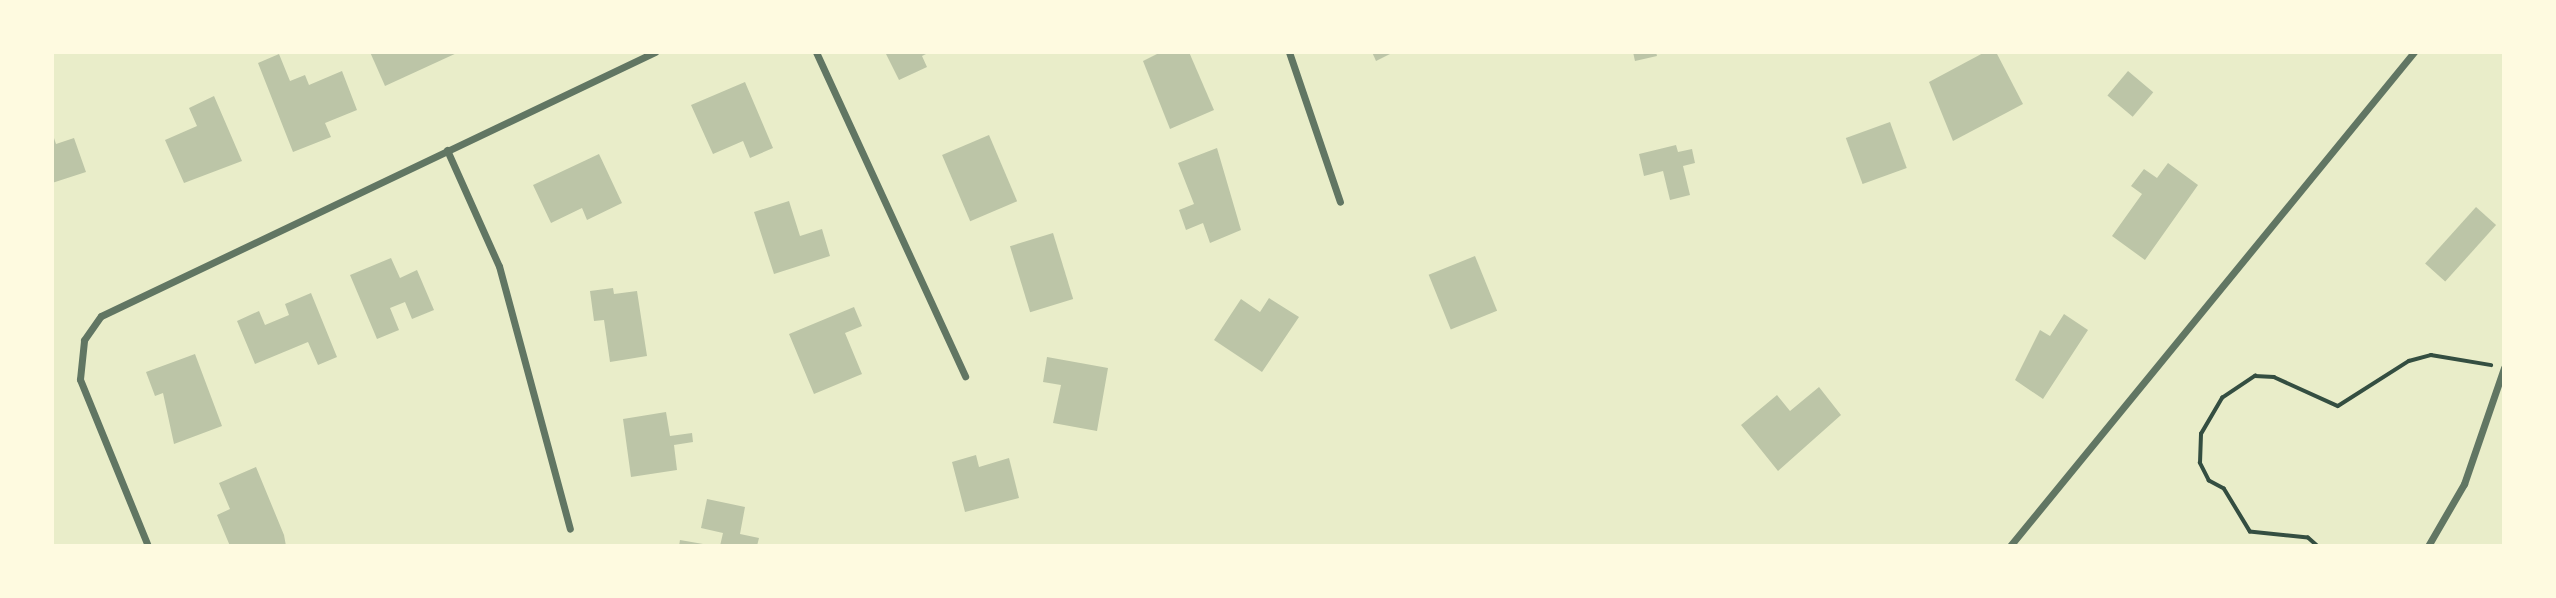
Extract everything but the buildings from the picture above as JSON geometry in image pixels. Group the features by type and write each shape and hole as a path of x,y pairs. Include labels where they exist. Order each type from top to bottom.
{"street":[{"path":"148,545 83,388 84,340 117,305 655,52"},
{"path":"816,52 965,376"},
{"path":"1289,52 1340,202"},
{"path":"2010,545 2414,52"},
{"path":"447,150 499,267 570,529"},
{"path":"2428,545 2464,484 2503,369"}],"path":[{"path":"2317,545 2308,538 2250,532 2224,489 2209,481 2200,463 2201,434 2222,398 2255,376 2274,377 2338,406 2397,367 2431,355 2503,369"}]}
